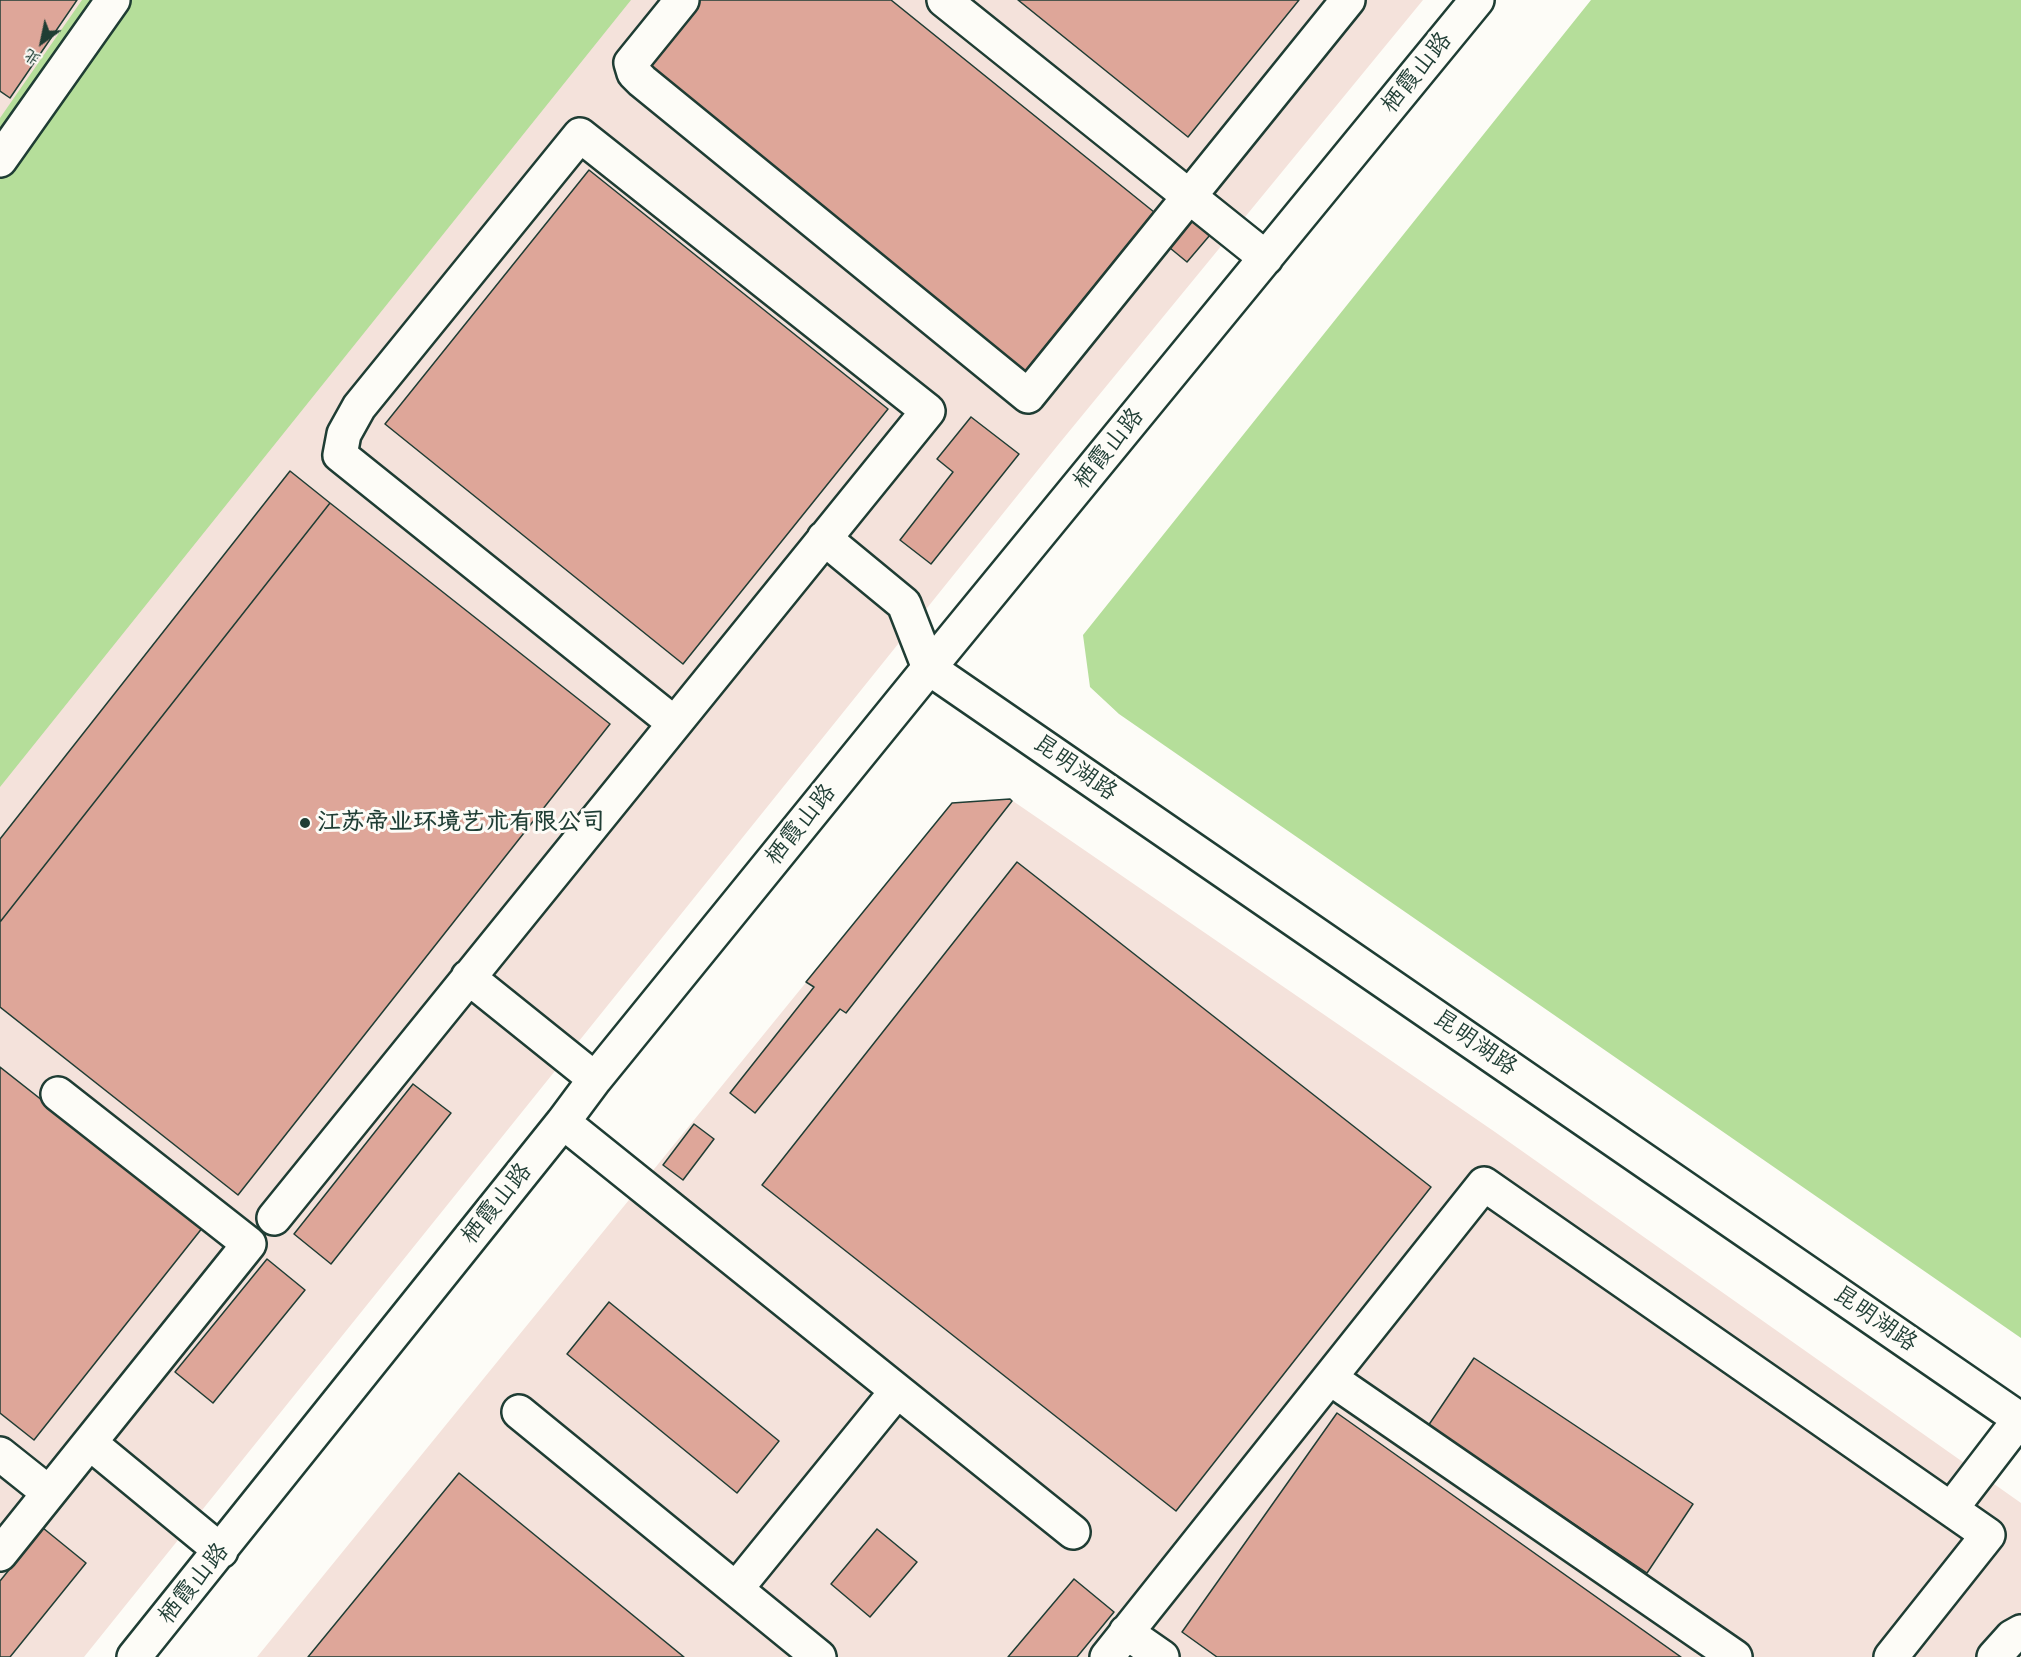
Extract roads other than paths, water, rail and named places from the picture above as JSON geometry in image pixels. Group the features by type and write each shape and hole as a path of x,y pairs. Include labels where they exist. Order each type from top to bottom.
{"street":[{"path":"4,147 112,0"},
{"path":"682,0 631,63 634,73 1028,396 1348,0"},
{"path":"944,0 1266,258"},
{"name":"栖霞山路","path":"134,1657 221,1551 595,1079 1477,0"},
{"path":"274,1218 928,411 580,135 359,408 344,434 340,455 674,723"},
{"path":"824,538 904,604 929,668"},
{"name":"昆明湖路","path":"929,668 2020,1419"},
{"path":"468,976 595,1079"},
{"path":"0,1554 249,1244 58,1094"},
{"path":"563,1122 1073,1532"},
{"path":"1162,1657 1117,1645 1484,1184 1988,1535 1891,1657"},
{"path":"1330,1378 1735,1657"},
{"path":"736,1589 897,1391"},
{"path":"519,1412 819,1657"},
{"path":"1951,1509 2020,1419"},
{"path":"90,1443 221,1551"},
{"path":"0,1454 49,1493"},
{"path":"1994,1657 2012,1637 2021,1632"}],"place":[{"name":"江苏帝业环境艺术有限公司","path":"305,823"}]}
